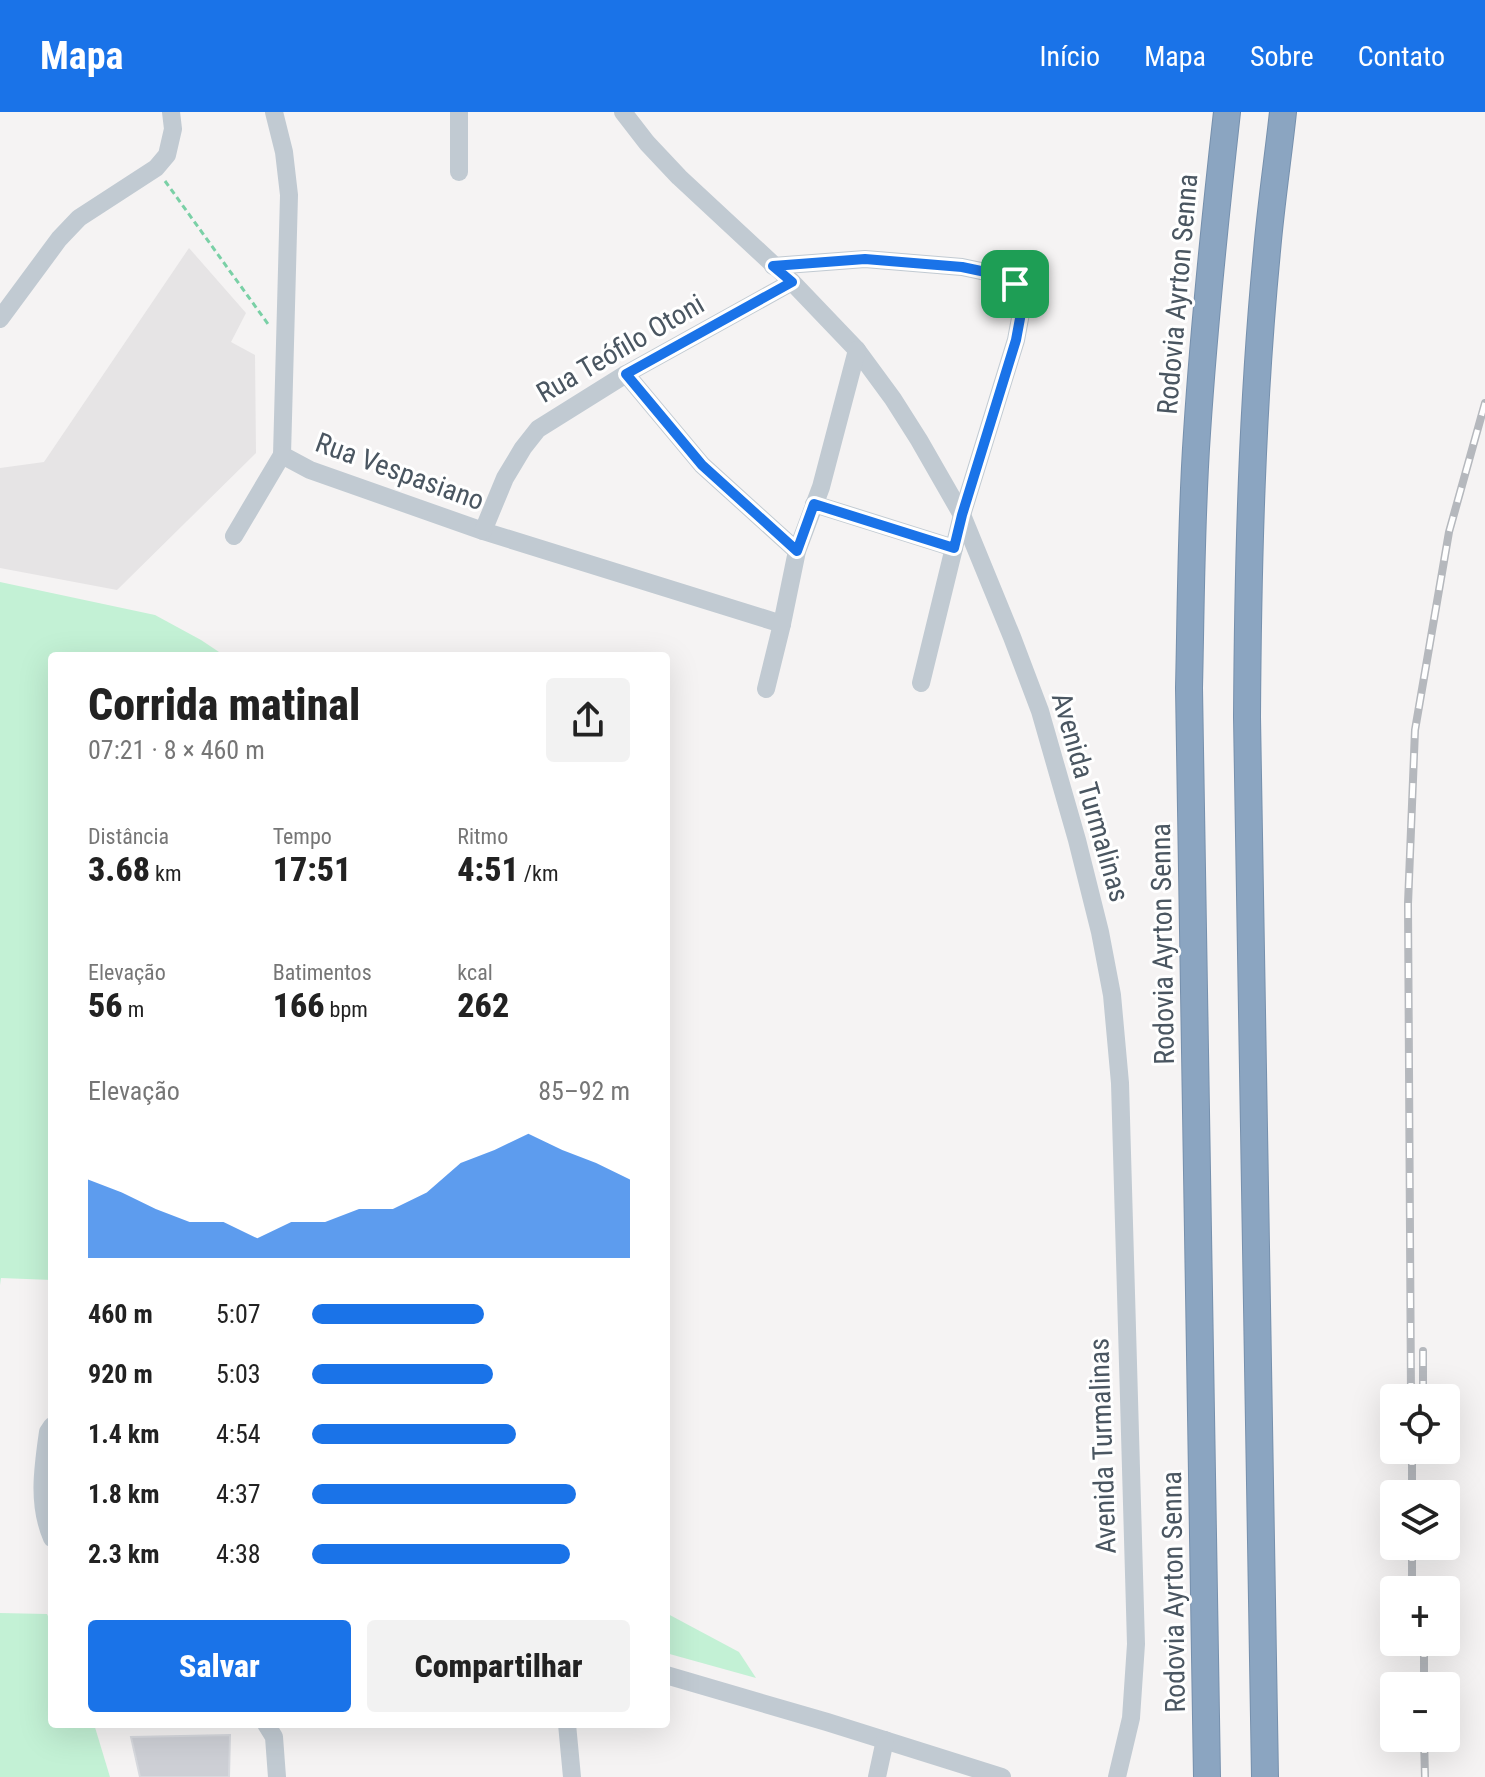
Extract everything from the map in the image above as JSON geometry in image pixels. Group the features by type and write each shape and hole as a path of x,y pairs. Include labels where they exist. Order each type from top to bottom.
{"highway":[{"name":"Rodovia Ayrton Senna","path":"1207,1777 1189,688 1197,435 1210,263 1227,112"},
{"path":"1265,1777 1247,748 1247,579 1259,347 1283,112"}],"street":[{"path":"0,319 59,239 79,218 156,168 167,155 173,129 171,112"},
{"name":"Rua Vespasiano","path":"274,112 284,152 289,195 282,455 310,470 483,531 782,624"},
{"path":"459,112 459,172"},
{"name":"Avenida Turmalinas","path":"623,112 679,177 792,282 857,350 893,399 962,515 1040,711 1100,932 1112,995 1120,1083 1136,1644 1131,1718 1117,1777"},
{"path":"773,266 865,259 973,268 1000,275 1015,284 1021,295 1016,340 962,515 921,683"},
{"name":"Rua Teófilo Otoni","path":"483,531 505,478 538,429 626,374 792,282"},
{"path":"766,689 797,551 821,487 857,350"},
{"path":"626,374 702,465 797,551"},
{"path":"234,536 282,455"},
{"path":"814,504 954,548"},
{"path":"48,1432 42,1487 48,1522"},
{"path":"670,1676 1002,1777"},
{"path":"268,1728 274,1737 277,1777"},
{"path":"567,1728 572,1777"},
{"path":"877,1777 885,1740"}],"path":[{"path":"156,168 284,347"}],"shaded area":[{"path":"189,248 246,313 231,342 255,355 256,453 117,590 0,568 0,468 44,462"}],"green space":[{"path":"0,582 155,615 219,652 48,652 48,1280 1,1278 0,1285"},
{"path":"0,1613 47,1614 48,1728 95,1728 110,1777 0,1777"},
{"path":"670,1615 739,1652 756,1678 670,1654"}],"building":[{"path":"230,1735 229,1777 140,1777 131,1737"}],"railway":[{"path":"1411,1384 1408,904 1415,730 1449,532 1485,403"},
{"path":"1423,1351 1423,1384"},
{"path":"1412,1464 1412,1480"},
{"path":"1412,1560 1412,1576"},
{"path":"1424,1656 1424,1672"},
{"path":"1424,1752 1425,1777"}],"route":[{"path":"865,259 984,270 1015,284 1021,295 1016,340 954,548 814,504 797,551 702,465 626,374 792,282 773,266 865,259"}]}
